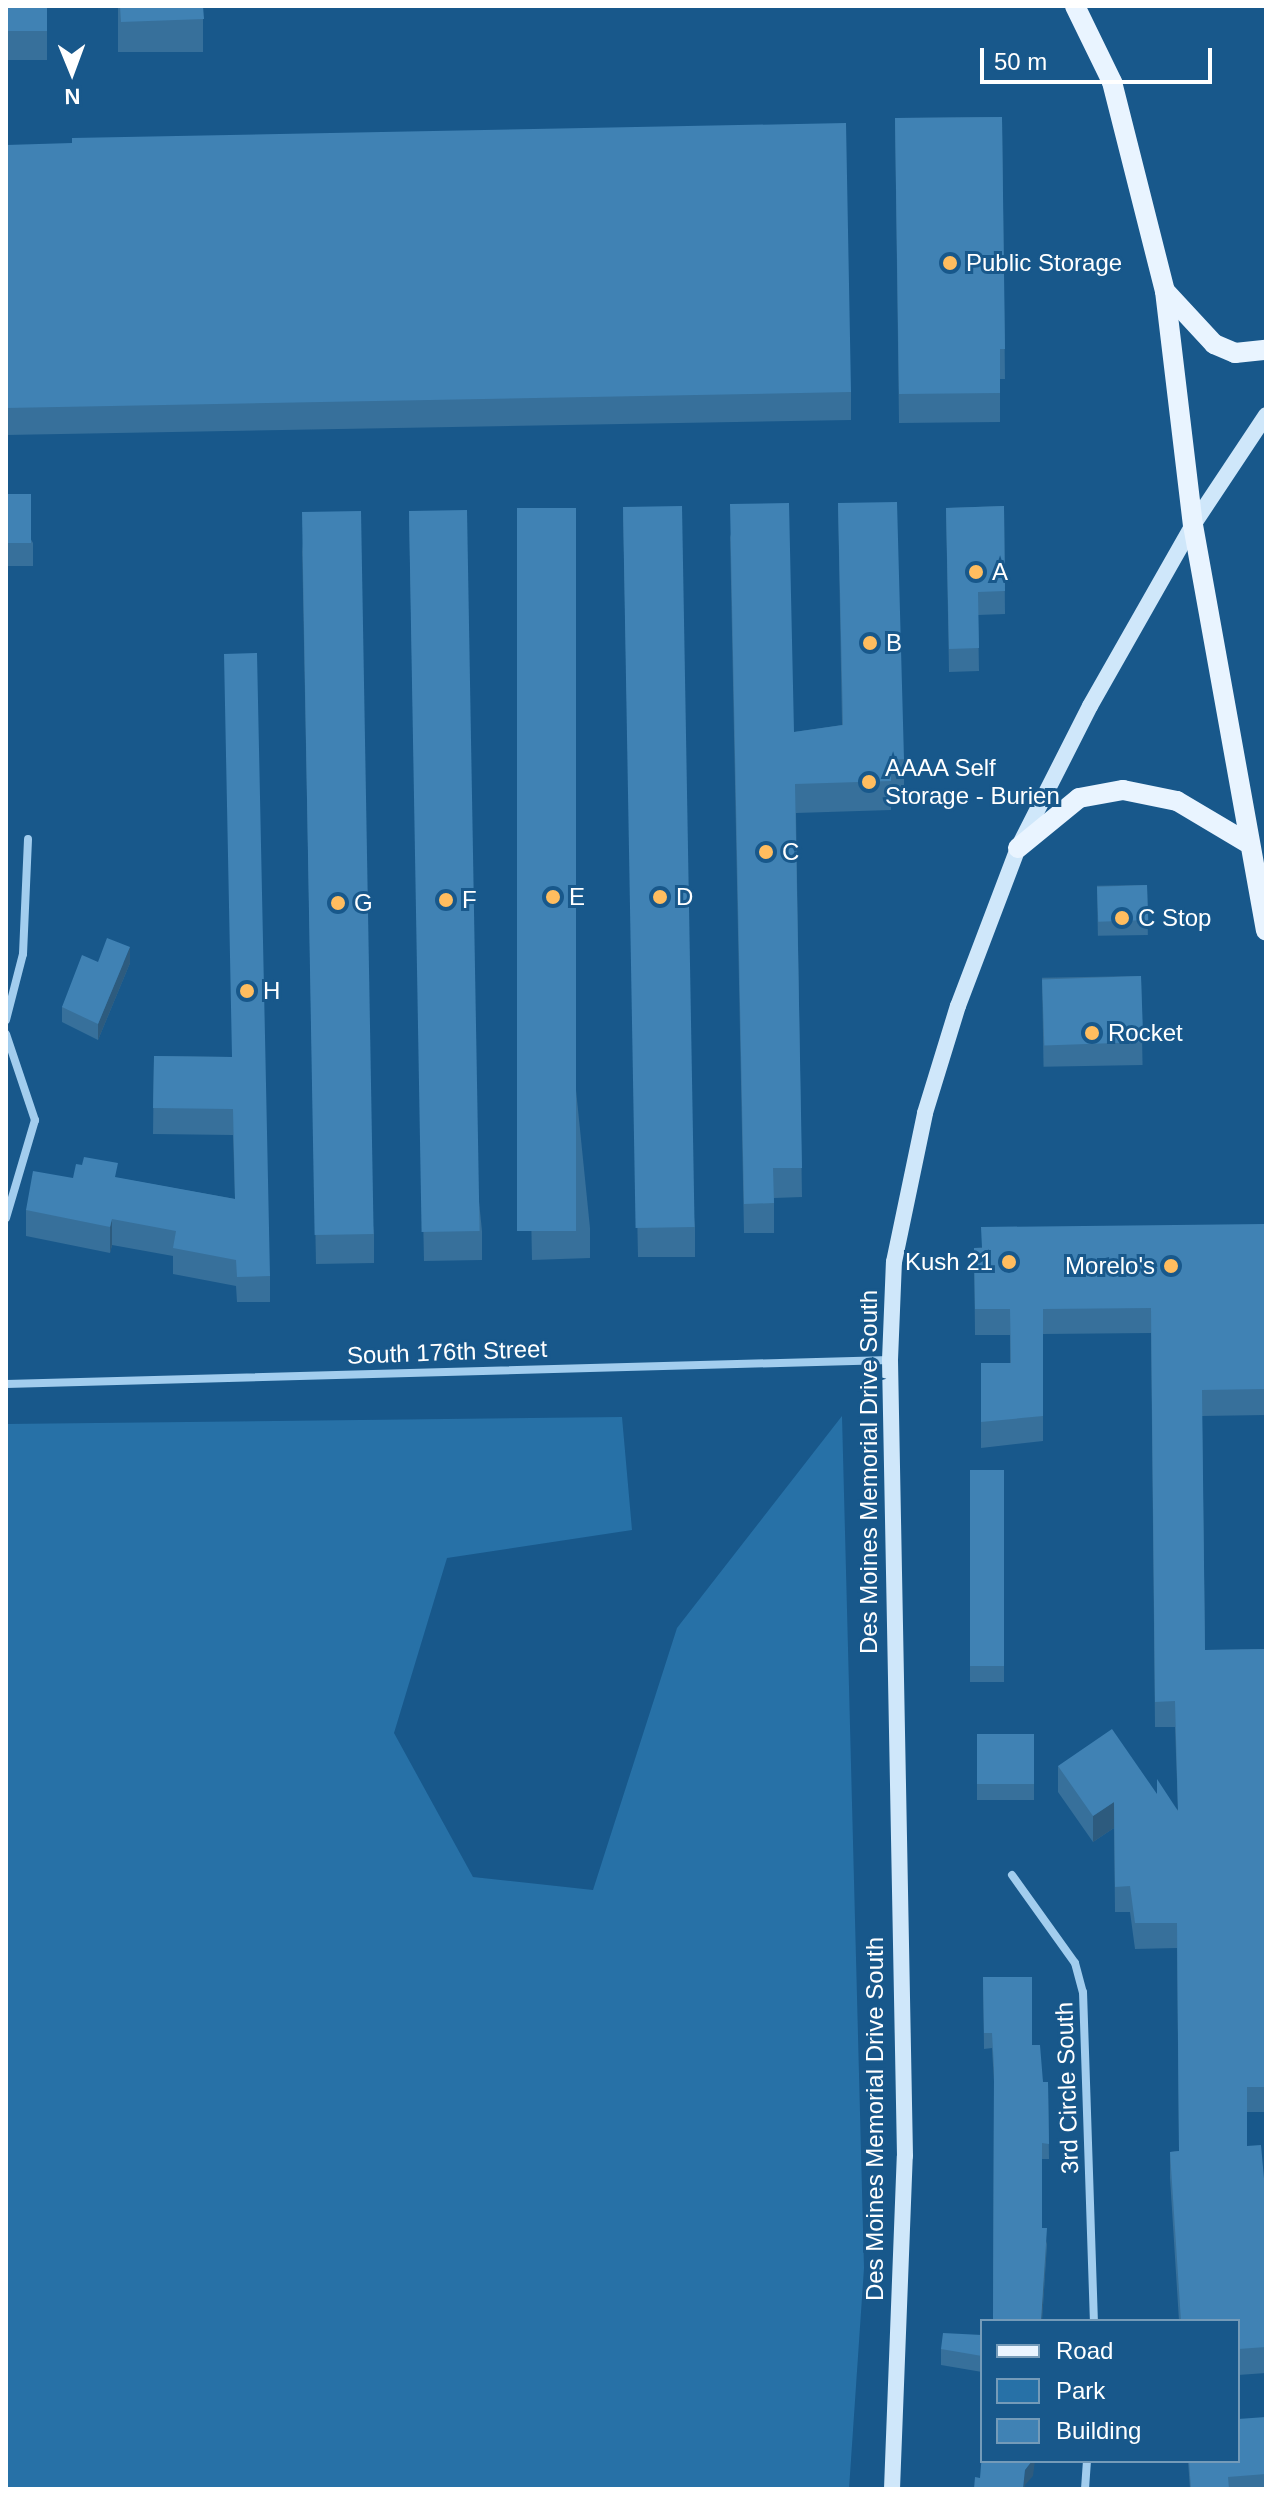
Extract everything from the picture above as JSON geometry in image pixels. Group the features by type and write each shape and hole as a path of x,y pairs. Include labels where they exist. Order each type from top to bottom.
{"main road":[{"path":"1075,6 1112,82 1165,291 1193,525 1246,842 1266,930"},
{"path":"1165,291 1214,344 1235,353 1266,350"},
{"name":"Des Moines Memorial Drive South","path":"892,2489 905,2156 890,1360 894,1262 925,1113 958,1006 1018,848 1193,525 1266,415"},
{"path":"1018,848 1079,798 1123,790 1177,801 1246,842"}],"street":[{"path":"6,1020 23,954 28,839"},
{"path":"6,1034 35,1120 6,1218"},
{"name":"South 176th Street","path":"6,1384 890,1360"},
{"name":"3rd Circle South","path":"1012,1875 1075,1963 1083,1992 1094,2319"},
{"path":"1085,2489 1087,2463"}],"green space":[{"path":"842,1416 864,2268 849,2489 6,2489 6,1424 622,1417 632,1530 447,1558 394,1733 473,1877 593,1890 677,1628"}],"building":[{"path":"6,6 47,6 47,31 6,31"},
{"path":"120,6 203,6 204,19 121,22"},
{"name":"Public Storage","path":"1002,117 1005,349 1000,349 1000,393 899,394 895,118"},
{"path":"846,123 851,392 6,408 6,145 72,143 72,138"},
{"path":"6,494 31,494 31,543 6,543"},
{"name":"C","path":"897,502 904,759 891,760 891,781 795,784 802,1168 773,1168 774,1203 744,1204 730,504 789,503 794,732 843,725 838,503"},
{"name":"D","path":"682,506 695,1227 636,1228 623,507"},
{"name":"A","path":"1004,506 1005,591 978,592 979,648 949,649 946,508"},
{"name":"E","path":"517,508 576,508 576,1231 517,1231"},
{"name":"F","path":"467,510 480,1231 422,1232 409,511"},
{"name":"G","path":"361,511 374,1234 315,1235 302,512"},
{"path":"257,653 270,1276 237,1277 236,1260 173,1248 176,1231 112,1219 110,1227 26,1210 33,1171 73,1178 76,1164 82,1165 84,1157 118,1163 115,1177 235,1199 233,1109 153,1108 154,1056 232,1057 224,654"},
{"path":"1147,885 1148,920 1098,922 1097,887"},
{"path":"107,938 130,947 98,1024 62,1007 82,955 98,962"},
{"name":"Rocket","path":"1141,976 1143,1042 1044,1045 1042,979"},
{"path":"1266,1224 1266,1389 1202,1390 1205,1650 1266,1649 1266,2087 1247,2087 1247,2146 1261,2145 1266,2201 1266,2347 1240,2349 1240,2319 1181,2319 1170,2152 1179,2151 1177,1923 1135,1923 1130,1886 1115,1887 1114,1802 1093,1816 1058,1766 1112,1729 1157,1794 1157,1779 1178,1811 1175,1701 1155,1702 1151,1308 1043,1309 1043,1416 981,1422 981,1363 1011,1363 1010,1309 975,1309 974,1248 982,1248 981,1227"},
{"path":"970,1470 1004,1470 1004,1666 970,1666"},
{"path":"977,1734 1034,1734 1034,1784 977,1784"},
{"path":"983,1977 1032,1977 1032,2045 1040,2045 1043,2082 1048,2082 1049,2144 1042,2143 1042,2228 1047,2228 1041,2319 993,2319 994,2068 992,2033 984,2033"},
{"path":"943,2333 980,2335 980,2356 941,2349"},
{"path":"1266,2417 1266,2474 1228,2477 1229,2489 1191,2489 1189,2463 1240,2463 1240,2419"},
{"path":"981,2463 1030,2463 1025,2470 1023,2489 974,2489 975,2477 980,2478"}],"place":[{"name":"Public Storage","path":"950,263"},
{"name":"A","path":"976,572"},
{"name":"B","path":"870,643"},
{"name":"AAAA Self Storage - Burien","path":"869,782"},
{"name":"C","path":"766,852"},
{"name":"E","path":"553,897"},
{"name":"D","path":"660,897"},
{"name":"F","path":"446,900"},
{"name":"G","path":"338,903"},
{"name":"C Stop","path":"1122,918"},
{"name":"H","path":"247,991"},
{"name":"Rocket","path":"1092,1033"},
{"name":"Kush 21","path":"1009,1262"},
{"name":"Morelo's","path":"1171,1266"}]}
